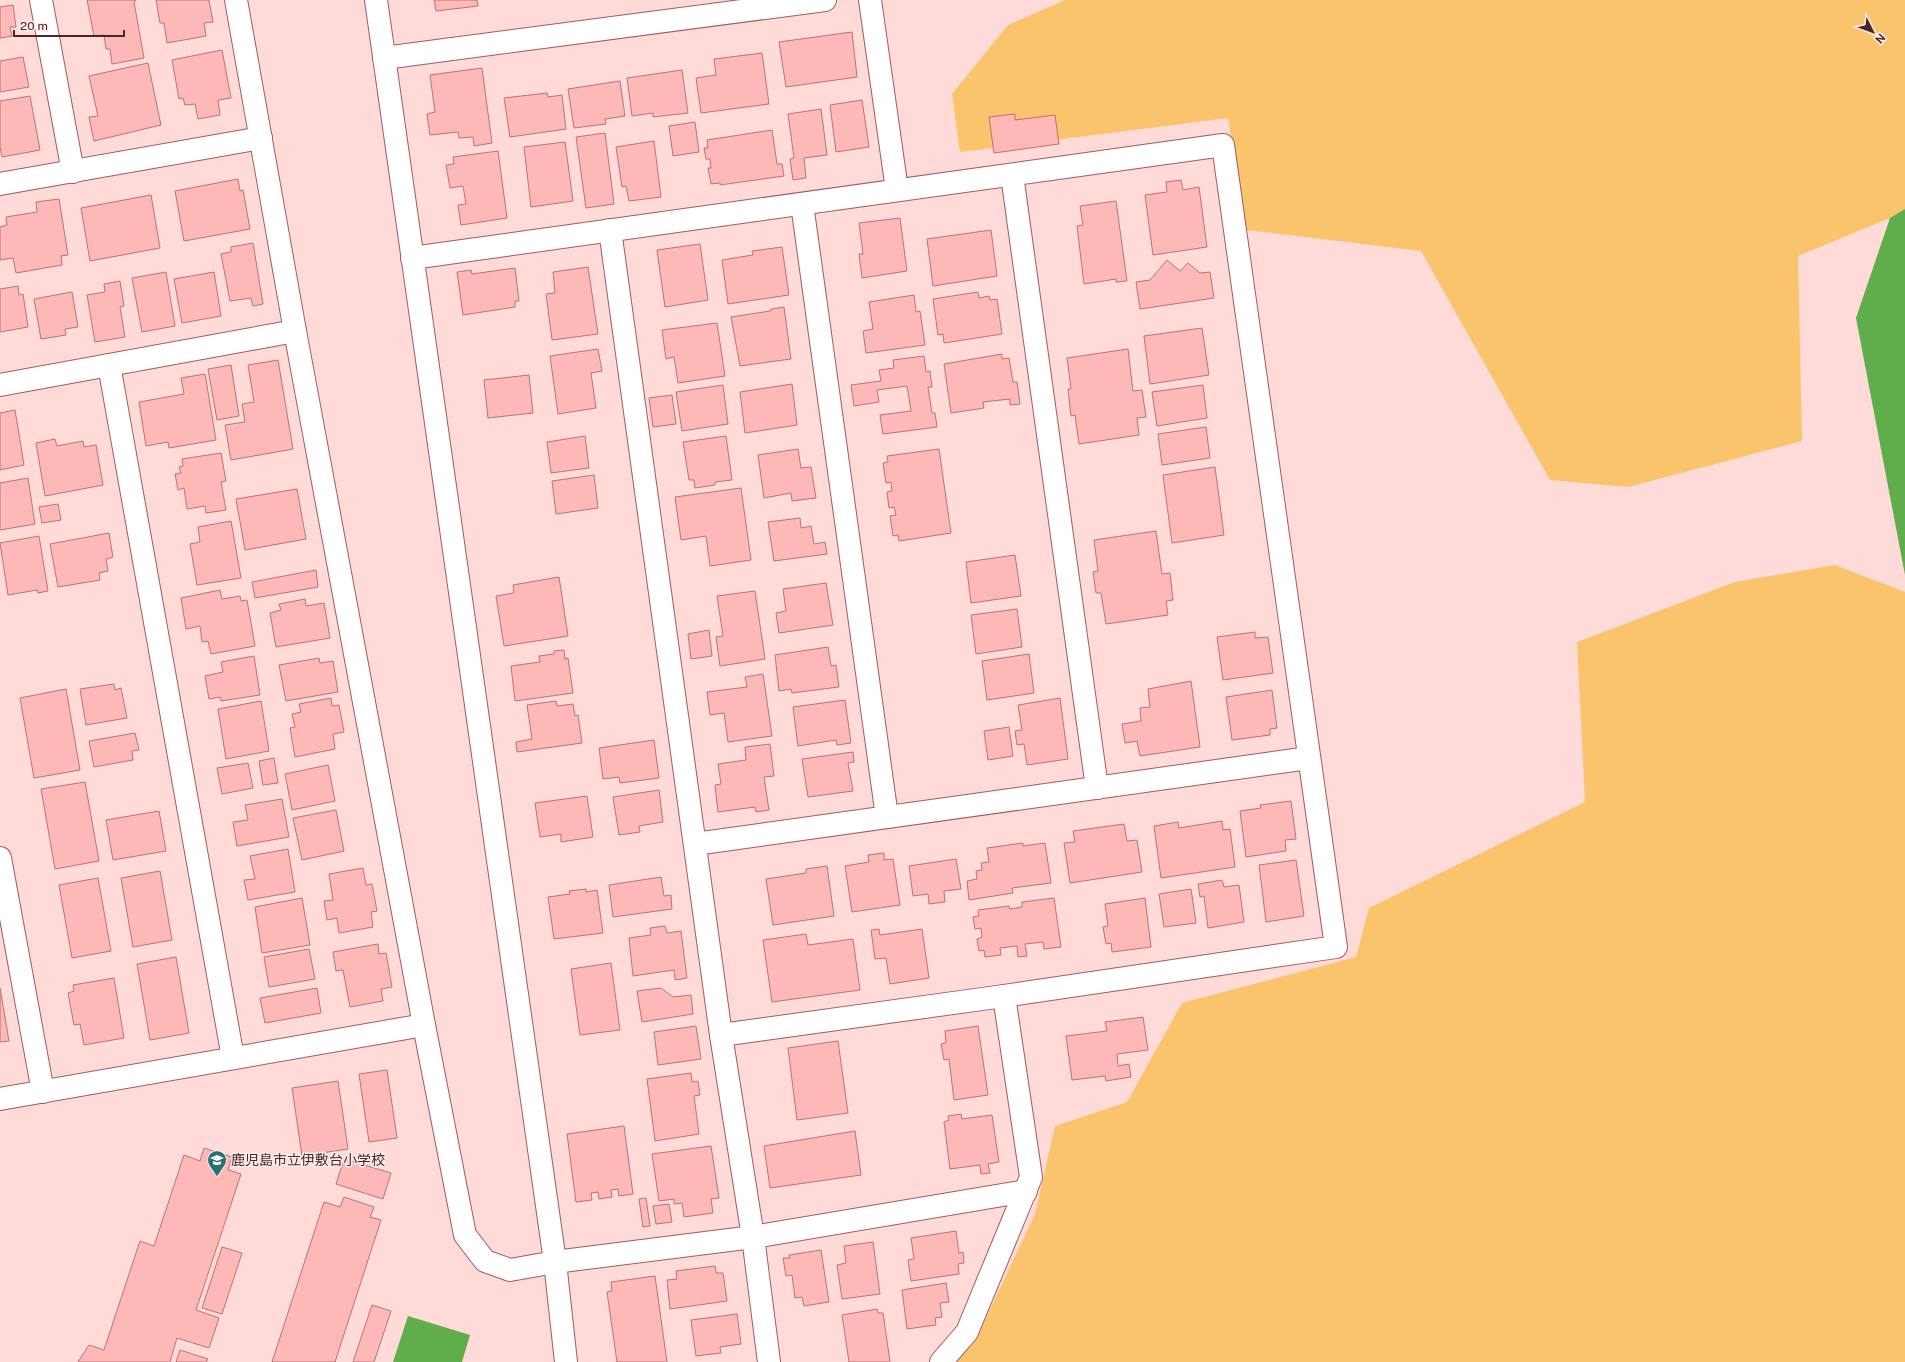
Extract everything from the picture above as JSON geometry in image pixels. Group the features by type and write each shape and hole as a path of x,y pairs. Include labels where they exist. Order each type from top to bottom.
{"street":[{"path":"41,0 73,172"},
{"path":"236,0 262,138 295,330 424,1025 465,1235 485,1261 510,1270 555,1262 753,1237 1026,1192"},
{"path":"376,0 555,1262 566,1362"},
{"path":"384,58 825,0"},
{"path":"870,0 897,190"},
{"path":"0,184 262,138"},
{"path":"412,258 1223,145 1336,947 1004,996 721,1034"},
{"path":"1012,175 1097,788"},
{"path":"802,204 887,817"},
{"path":"610,230 721,1034 753,1237 769,1362"},
{"path":"0,385 295,330"},
{"path":"109,365 233,1058"},
{"path":"695,844 1309,758"},
{"path":"0,858 43,1092"},
{"path":"941,1362 967,1332 1026,1192 1031,1176 1004,996"},
{"path":"0,1100 424,1025"}],"shaded area":[{"path":"1065,0 1905,0 1905,209 1890,218 1798,256 1802,441 1628,487 1550,480 1421,251 1247,230 1228,118 960,152 952,94 1008,25"},
{"path":"1905,209 1905,575 1856,318 1890,218"},
{"path":"1835,565 1905,592 1905,1362 955,1362 976,1339 1035,1214 1055,1126 1127,1102 1182,1003 1356,957 1369,908 1585,802 1577,642 1735,582"},
{"path":"408,1316 470,1335 462,1362 393,1362"}],"building":[{"path":"87,0 136,0 134,2 144,58 112,64 110,49 106,49 104,35 94,36"},
{"path":"156,0 209,0 213,22 204,23 206,36 167,43 164,23 160,23"},
{"path":"434,0 477,0 478,6 436,11"},
{"path":"13,5 16,27 10,27 12,36 0,38 0,7"},
{"path":"852,32 857,77 786,87 779,42"},
{"path":"222,50 231,98 218,100 220,115 198,119 195,104 185,105 183,98 179,99 172,60"},
{"path":"762,53 769,104 701,113 696,78 716,75 714,59"},
{"path":"23,57 29,87 0,92 0,61"},
{"path":"148,63 161,125 94,141 89,117 98,116 89,76"},
{"path":"482,68 492,143 474,146 473,137 459,138 458,132 430,135 427,114 435,112 430,75"},
{"path":"682,70 688,113 653,117 653,113 632,116 627,78"},
{"path":"620,81 625,116 605,119 606,124 574,128 568,89"},
{"path":"547,93 548,97 562,95 566,129 510,137 504,98"},
{"path":"30,96 40,150 2,157 0,147 0,101"},
{"path":"862,100 869,147 836,152 830,105"},
{"path":"821,109 827,155 804,158 806,178 793,180 790,159 794,158 788,114"},
{"path":"1015,114 1015,120 1055,115 1059,144 994,153 989,117"},
{"path":"695,122 699,152 673,156 669,126"},
{"path":"772,130 777,164 782,164 784,176 720,185 720,183 711,184 708,168 711,168 710,159 706,159 704,148 708,148 707,140"},
{"path":"605,133 614,204 586,208 576,137"},
{"path":"654,141 661,197 629,201 626,186 622,187 616,147"},
{"path":"565,142 573,201 531,207 524,147"},
{"path":"498,151 507,218 461,225 458,205 466,204 463,186 450,188 446,165 454,164 453,157"},
{"path":"238,179 240,191 243,190 250,229 184,241 175,191"},
{"path":"1181,180 1183,190 1199,187 1207,247 1153,255 1145,195 1167,192 1166,182"},
{"path":"151,195 160,248 90,261 81,208"},
{"path":"59,199 68,255 61,256 62,265 16,273 13,258 0,260 0,227 7,225 6,217 37,212 36,202"},
{"path":"1116,201 1127,281 1116,282 1116,279 1084,284 1077,226 1083,225 1080,206"},
{"path":"900,218 907,271 862,278 859,254 863,254 859,223"},
{"path":"991,230 997,276 933,286 927,239"},
{"path":"253,243 263,304 253,306 251,298 230,301 221,254 231,252 231,247"},
{"path":"700,244 708,300 665,307 657,250"},
{"path":"782,247 789,295 728,304 722,260 753,255 752,251"},
{"path":"1167,260 1180,271 1188,263 1200,273 1210,272 1214,298 1140,309 1136,282 1150,280"},
{"path":"588,267 598,334 552,340 546,294 555,293 553,272"},
{"path":"515,268 519,301 515,301 515,307 463,315 457,272 471,270 472,274"},
{"path":"166,272 175,326 142,332 132,278"},
{"path":"214,272 221,316 182,323 174,279"},
{"path":"120,281 124,306 120,307 125,337 95,342 87,295 105,292 104,284"},
{"path":"18,286 19,295 23,294 28,327 0,332 0,289"},
{"path":"72,292 78,327 65,329 66,335 41,339 34,299"},
{"path":"978,292 979,298 989,296 990,300 997,299 1002,334 944,343 943,334 938,335 933,299"},
{"path":"914,295 916,312 920,311 925,345 866,353 863,331 873,329 869,302"},
{"path":"784,307 791,359 740,366 731,317 770,311 771,309"},
{"path":"717,323 725,376 678,383 674,357 666,359 662,330"},
{"path":"1202,328 1209,375 1150,384 1144,336"},
{"path":"598,349 602,371 591,373 596,408 558,414 550,356"},
{"path":"1128,349 1133,391 1142,390 1146,417 1137,418 1139,435 1079,444 1075,415 1071,416 1068,389 1071,389 1067,358"},
{"path":"1002,354 1002,359 1009,358 1013,382 1017,382 1020,404 1010,405 1010,399 983,402 984,408 951,413 944,364"},
{"path":"924,356 926,372 930,371 932,387 928,387 932,413 935,413 937,427 883,434 880,415 911,411 907,386 877,390 879,402 854,406 851,385 881,381 879,370 894,368 893,360"},
{"path":"278,360 293,449 231,460 225,425 245,422 242,404 254,402 248,365"},
{"path":"231,365 239,416 217,420 208,369"},
{"path":"205,374 216,440 169,448 168,442 146,446 139,402 184,394 181,378"},
{"path":"529,375 533,413 488,418 484,380"},
{"path":"792,384 797,425 745,433 740,392"},
{"path":"723,385 728,424 682,431 676,392"},
{"path":"1203,385 1207,418 1157,426 1152,392"},
{"path":"672,395 676,424 653,427 649,398"},
{"path":"15,410 24,465 0,470 0,413"},
{"path":"1206,427 1210,458 1162,465 1158,434"},
{"path":"585,436 589,468 551,473 547,442"},
{"path":"726,436 732,480 715,482 715,485 695,488 694,480 689,480 683,442"},
{"path":"55,439 57,446 83,441 84,447 96,445 103,485 45,496 36,443"},
{"path":"798,449 801,468 811,467 816,498 792,501 791,493 764,498 758,455"},
{"path":"939,449 951,533 899,541 898,535 893,536 890,516 896,515 894,507 889,508 887,492 892,491 891,482 886,483 883,463 888,462 887,456"},
{"path":"221,453 226,481 221,482 226,510 206,513 205,506 187,509 184,488 178,490 175,474 181,473 179,467 183,466 182,459"},
{"path":"1215,467 1224,535 1172,543 1163,475"},
{"path":"594,475 598,508 556,514 552,481"},
{"path":"28,478 35,524 0,530 0,483"},
{"path":"741,488 751,560 710,566 706,536 681,540 675,497"},
{"path":"297,489 306,539 245,550 236,499"},
{"path":"58,504 61,520 42,523 39,507"},
{"path":"800,518 801,528 811,526 814,544 825,542 827,554 774,561 768,522"},
{"path":"231,521 241,578 197,585 190,544 200,542 198,527"},
{"path":"1156,531 1162,574 1170,573 1173,600 1166,601 1168,615 1106,624 1101,593 1096,593 1093,572 1098,571 1094,540"},
{"path":"109,533 113,557 106,559 108,571 99,573 100,580 58,587 50,544"},
{"path":"39,536 48,591 38,593 37,590 8,595 0,543"},
{"path":"1015,555 1021,596 971,603 966,562"},
{"path":"316,570 318,587 255,598 252,582"},
{"path":"559,577 568,636 504,646 496,596 514,593 513,585"},
{"path":"826,583 833,625 779,633 776,613 786,611 783,589"},
{"path":"220,590 222,599 240,596 241,601 247,600 255,646 211,654 208,641 202,642 200,626 186,629 181,598"},
{"path":"755,591 765,659 720,666 716,637 723,636 717,596"},
{"path":"305,599 306,606 324,603 330,638 276,647 270,613 281,610 279,604"},
{"path":"1017,609 1022,647 976,654 971,615"},
{"path":"709,630 712,656 691,659 688,634"},
{"path":"1255,632 1255,638 1268,637 1273,673 1223,680 1217,637"},
{"path":"828,647 831,666 836,665 839,687 792,693 791,689 779,691 775,655"},
{"path":"564,650 565,659 568,658 573,693 515,701 511,666 540,662 539,656 554,654 554,651"},
{"path":"1029,654 1034,693 987,700 982,661"},
{"path":"254,656 260,695 221,701 220,697 209,699 205,676 223,672 221,662"},
{"path":"319,658 320,663 333,661 338,692 286,701 279,665"},
{"path":"763,674 772,736 728,742 724,713 710,715 707,692 747,687 745,677"},
{"path":"1191,681 1200,747 1140,756 1137,741 1125,743 1122,724 1141,721 1140,708 1150,707 1148,689"},
{"path":"114,684 115,690 121,688 127,718 86,725 80,689"},
{"path":"66,689 80,770 34,778 20,698"},
{"path":"1272,690 1277,728 1270,729 1270,735 1232,740 1226,697"},
{"path":"331,698 332,706 339,705 344,732 333,734 335,749 295,757 290,728 295,727 292,714 301,712 299,704"},
{"path":"1060,698 1068,759 1027,765 1024,744 1017,745 1015,731 1022,730 1018,705"},
{"path":"845,700 851,743 837,745 836,740 798,746 793,707"},
{"path":"261,701 269,751 226,759 218,709"},
{"path":"556,701 557,706 573,704 575,716 578,715 582,743 517,752 516,742 532,739 527,705"},
{"path":"1009,727 1013,756 988,760 984,731"},
{"path":"135,733 139,750 132,751 133,760 94,767 89,741"},
{"path":"654,740 659,778 620,783 619,777 603,779 599,748"},
{"path":"770,744 774,776 764,777 769,810 756,812 755,807 718,812 715,785 721,784 718,764 746,760 745,747"},
{"path":"853,752 854,762 848,763 853,791 808,797 802,759"},
{"path":"274,758 278,783 263,785 259,761"},
{"path":"248,763 253,788 222,794 217,768"},
{"path":"328,765 335,801 292,810 285,774"},
{"path":"85,782 99,861 55,869 41,789"},
{"path":"659,790 663,822 639,826 640,832 619,835 613,797"},
{"path":"587,796 593,837 561,842 561,834 540,837 535,803"},
{"path":"282,799 289,837 237,846 233,822 248,820 245,805"},
{"path":"1291,801 1296,839 1285,840 1286,851 1246,857 1240,811 1261,808 1260,805"},
{"path":"336,810 344,851 302,860 293,818"},
{"path":"159,811 166,851 113,860 106,820"},
{"path":"1222,821 1223,830 1230,829 1235,867 1161,878 1154,826 1178,822 1179,828"},
{"path":"1124,824 1127,841 1137,840 1142,872 1070,883 1064,843 1075,842 1073,831"},
{"path":"1023,843 1023,846 1045,843 1051,883 1012,888 1013,893 969,900 967,881 977,879 976,871 982,870 981,863 989,862 987,848"},
{"path":"288,849 295,892 248,900 244,880 255,879 250,856"},
{"path":"884,853 884,860 893,859 900,905 852,912 845,866 869,862 868,855"},
{"path":"956,859 961,889 944,891 945,902 929,904 928,894 913,896 909,866"},
{"path":"1296,860 1304,916 1266,922 1259,865"},
{"path":"827,866 834,916 773,925 766,879 806,873 806,869"},
{"path":"363,868 366,885 372,884 377,911 371,912 373,927 339,933 337,918 327,920 324,901 333,900 329,874"},
{"path":"160,871 172,940 133,947 121,878"},
{"path":"661,877 664,896 671,895 672,909 613,917 609,885"},
{"path":"98,878 111,951 72,958 59,885"},
{"path":"1222,880 1224,887 1239,885 1244,922 1208,928 1204,896 1200,897 1198,884"},
{"path":"586,889 586,892 597,890 603,933 554,939 548,897 570,894 569,891"},
{"path":"1191,889 1196,923 1164,927 1159,894"},
{"path":"302,898 310,945 262,953 255,907"},
{"path":"1054,898 1061,947 1044,949 1043,942 1025,944 1027,956 1018,957 1017,946 1000,948 1001,955 985,957 984,950 979,951 977,939 982,937 981,928 975,929 973,917 979,916 978,910 1009,906 1010,909 1022,907 1022,902"},
{"path":"1145,898 1151,947 1112,952 1111,943 1106,944 1103,927 1108,926 1105,904"},
{"path":"665,926 667,933 681,931 687,978 675,980 674,970 633,976 629,938 651,935 650,928"},
{"path":"879,929 880,935 922,929 929,978 890,984 886,958 875,959 871,930"},
{"path":"806,934 808,945 853,939 860,990 772,1002 763,940"},
{"path":"378,944 379,954 386,953 392,987 381,989 383,1001 350,1007 343,970 336,971 333,952"},
{"path":"309,949 315,979 269,987 264,957"},
{"path":"176,957 189,1033 150,1040 137,964"},
{"path":"611,963 620,1030 580,1035 571,969"},
{"path":"114,978 124,1038 84,1045 80,1024 74,1025 68,993 74,991 73,985"},
{"path":"0,988 9,1041 0,1042"},
{"path":"317,988 321,1013 265,1023 260,998"},
{"path":"661,988 673,997 691,995 693,1014 642,1022 637,991"},
{"path":"1143,1017 1148,1050 1117,1054 1118,1066 1129,1064 1131,1077 1106,1081 1105,1076 1072,1080 1066,1036 1107,1031 1105,1022"},
{"path":"696,1026 701,1059 658,1065 654,1032"},
{"path":"978,1026 988,1095 954,1100 949,1059 944,1060 941,1044 946,1043 945,1031"},
{"path":"838,1041 848,1113 797,1120 788,1048"},
{"path":"387,1070 397,1138 369,1142 359,1074"},
{"path":"691,1073 692,1082 698,1081 700,1095 694,1096 699,1134 655,1141 647,1079"},
{"path":"338,1081 348,1149 302,1156 292,1088"},
{"path":"961,1114 962,1119 992,1115 999,1162 988,1164 990,1173 981,1174 980,1165 950,1169 944,1122 949,1120 948,1116"},
{"path":"624,1126 633,1194 619,1196 618,1189 611,1190 612,1197 599,1199 598,1192 591,1193 592,1200 576,1202 567,1134"},
{"path":"855,1131 861,1175 770,1188 764,1146"},
{"path":"711,1146 719,1198 711,1199 713,1213 684,1217 682,1203 674,1204 674,1199 659,1201 652,1154"},
{"path":"204,1148 232,1157 228,1170 241,1174 196,1310 219,1318 209,1348 177,1338 170,1362 78,1362 89,1345 104,1350 140,1241 154,1246 184,1155 200,1161"},
{"path":"344,1159 391,1173 383,1199 336,1184"},
{"path":"344,1197 374,1207 370,1217 381,1220 335,1362 272,1362 324,1202 340,1207"},
{"path":"646,1198 650,1226 643,1227 639,1199"},
{"path":"669,1204 672,1222 656,1224 653,1206"},
{"path":"956,1231 959,1253 963,1252 964,1263 958,1264 959,1274 911,1281 908,1260 914,1259 911,1238"},
{"path":"873,1242 880,1294 842,1299 837,1265 846,1263 844,1246"},
{"path":"222,1247 242,1253 222,1314 202,1308"},
{"path":"821,1250 829,1302 804,1306 802,1297 795,1298 792,1275 786,1276 783,1258 790,1258 789,1255"},
{"path":"715,1266 716,1273 723,1273 727,1301 670,1309 667,1280 677,1279 676,1271"},
{"path":"655,1276 667,1362 617,1362 607,1292 612,1291 611,1282"},
{"path":"946,1283 949,1302 940,1303 942,1317 935,1318 936,1325 907,1329 902,1290"},
{"path":"372,1305 391,1311 374,1362 353,1362"},
{"path":"877,1309 878,1313 883,1313 890,1362 849,1362 842,1315"},
{"path":"737,1314 741,1344 720,1347 721,1353 696,1356 691,1320"},
{"path":"180,1350 208,1359 206,1362 176,1362"}],"place":[{"name":"鹿児島市立伊敷台小学校","path":"217,1177"}]}
